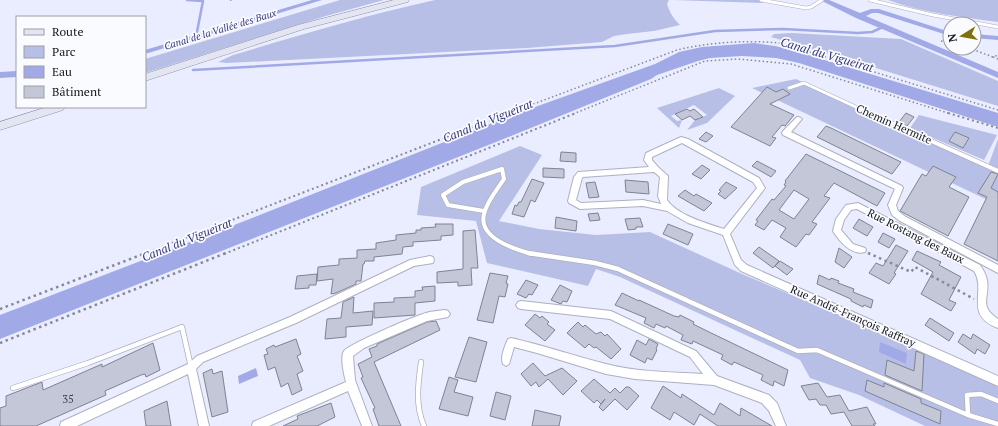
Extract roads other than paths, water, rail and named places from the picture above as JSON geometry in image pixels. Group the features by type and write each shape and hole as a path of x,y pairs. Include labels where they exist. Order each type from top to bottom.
{"main road":[{"path":"146,78 301,27 405,0"},
{"path":"0,126 56,108"}],"street":[{"path":"799,119 786,133 899,188 892,205 895,213 998,269"},
{"path":"655,169 581,174 578,178 572,201 580,206 643,202 666,208 708,228 726,233 761,188 756,180 681,140 649,155 648,160 655,169 664,176 663,200 666,208"},
{"name":"Rue Rostang des Baux","path":"862,250 850,246 837,231 840,219 849,207 858,206 977,268 982,274 984,288 982,304 985,314 998,324"},
{"name":"Rue André-François Raffray","path":"726,233 738,262 744,268 998,381"},
{"path":"65,426 191,367 200,359 293,320 413,263 430,260"},
{"path":"521,305 611,315 693,354 714,380"},
{"path":"367,426 352,384 347,364 348,354 361,344 426,317 445,314"},
{"path":"506,361 511,342 537,348 606,369 635,374 714,380 765,399 774,407 781,426"},
{"path":"191,367 204,426"},
{"path":"257,426 352,384"}],"lane":[{"path":"761,0 801,7 811,7 822,0"},
{"path":"870,0 970,23 998,26"},
{"name":"Chemin Hermite","path":"789,88 804,83 998,171"},
{"path":"484,211 448,204 443,195 452,186 483,173 502,169 504,179 484,211 484,226 495,239 517,249 550,258 595,263 631,274 798,351 817,350 968,415 998,424"},
{"path":"13,388 88,363 182,327 191,367"},
{"path":"421,362 416,398 421,421 424,426"},
{"path":"968,415 968,394 980,394 998,401"}],"water":[{"path":"754,43 792,50 998,113 998,127 799,63 776,58 742,56 710,58 657,75 651,79 501,140 0,339 0,315 242,222 510,116 655,64 679,52 702,47"},
{"path":"880,342 907,353 906,364 879,352"},
{"path":"256,368 258,376 239,384 238,376"}],"waterway":[{"path":"187,0 203,1 196,37"},
{"name":"Canal de la Vallée des Baux","path":"146,52 319,0"},
{"name":"Canal de la Vallée des Baux","path":"823,0 860,16"},
{"path":"860,16 871,11 879,11 942,31"},
{"name":"Canal de la Vallée des Baux","path":"860,16 998,75"},
{"name":"Canal du Vigueirat","path":"193,70 615,46 715,31 783,29 858,33 872,32 883,27"},
{"path":"982,37 998,38"},
{"name":"Canal de la Vallée des Baux","path":"0,75 16,74"}]}
